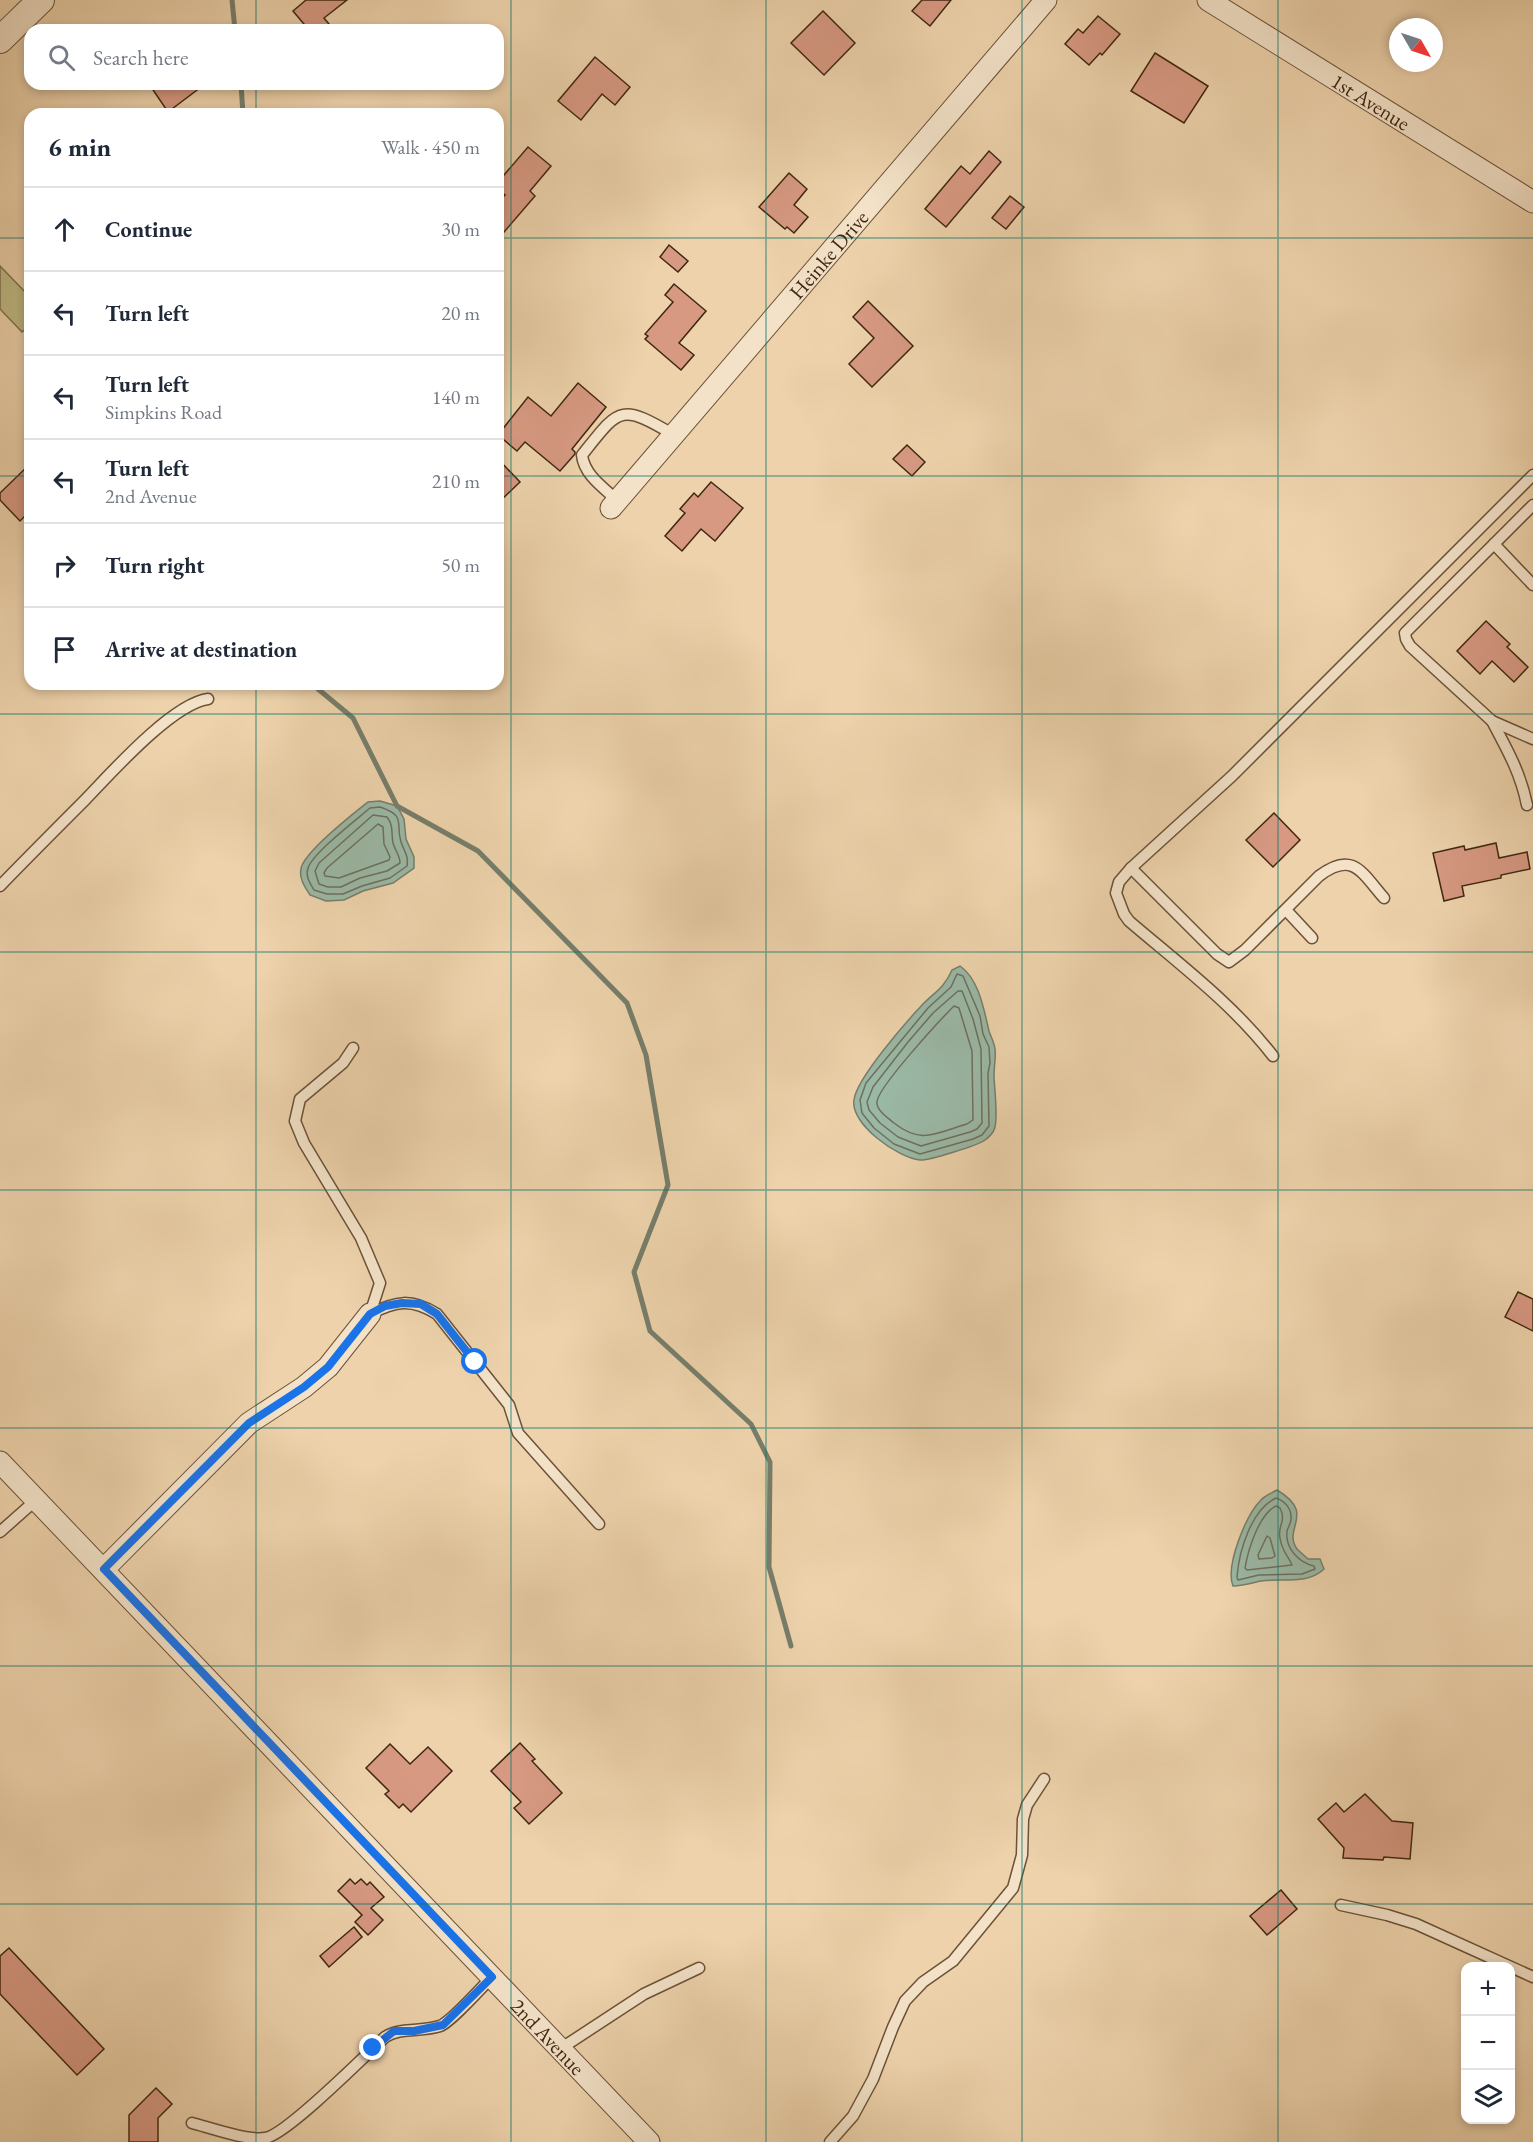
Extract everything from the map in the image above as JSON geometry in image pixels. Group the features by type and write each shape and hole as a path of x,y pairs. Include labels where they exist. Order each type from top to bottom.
{"street":[{"path":"0,40 41,0"},
{"name":"Heinke Drive","path":"614,505 1046,0"},
{"name":"1st Avenue","path":"1208,0 1533,202"},
{"path":"104,1569 249,1423 304,1387 328,1367 370,1314"},
{"name":"2nd Avenue","path":"0,1462 649,2142"}],"lane":[{"path":"614,505 589,474 583,463 582,455 609,421 619,414 628,414 652,422 674,435"},
{"path":"1273,1056 1256,1033 1124,914 1116,893 1119,882 1131,868 1232,776 1533,475"},
{"path":"1533,505 1405,633 1410,646 1492,721 1533,739"},
{"path":"1494,544 1533,585"},
{"path":"0,886 145,739 197,700 208,699"},
{"path":"1492,721 1516,766 1527,806"},
{"path":"1131,868 1217,954 1229,962 1245,950 1319,876 1331,867 1342,863 1361,871 1384,898"},
{"path":"1286,910 1312,938"},
{"path":"353,1048 343,1063 300,1099 295,1121 304,1143 361,1238 380,1283 370,1314"},
{"path":"370,1314 385,1306 402,1303 421,1304 437,1314 509,1405 518,1433 598,1524"},
{"path":"0,1532 36,1500"},
{"path":"830,2142 853,2116 873,2079 905,2001 923,1982 953,1961 1013,1888 1022,1855 1023,1819 1027,1805 1044,1779"},
{"path":"1341,1905 1416,1924 1533,1977"},
{"path":"560,2049 644,1994 699,1968"},
{"path":"192,2123 266,2139 288,2126 385,2037 394,2031 414,2031 443,2025 492,1977"}],"shaded area":[{"path":"0,266 24,291 24,330 22,332 0,309"}],"water":[{"path":"380,801 397,806 404,819 406,839 414,857 414,868 393,883 363,891 344,900 326,901 310,895 303,883 301,869 310,853 361,807 368,802"},
{"path":"960,966 976,987 995,1046 995,1126 992,1134 986,1139 964,1149 925,1160 911,1158 888,1146 867,1129 855,1109 854,1100 863,1079 883,1050 923,1004 943,985 952,970"},
{"path":"1277,1490 1295,1506 1297,1514 1293,1541 1297,1549 1308,1559 1320,1559 1324,1569 1302,1579 1261,1581 1233,1586 1231,1577 1234,1554 1243,1529 1261,1500"}],"building":[{"path":"306,0 347,0 324,18 329,24 304,24 293,11"},
{"path":"922,0 951,0 930,26 912,11"},
{"path":"823,11 855,43 824,75 791,43"},
{"path":"1098,16 1120,34 1102,55 1100,53 1089,65 1065,44 1078,29 1083,33"},
{"path":"1155,53 1208,86 1184,123 1131,91"},
{"path":"595,57 630,87 615,105 602,94 581,120 558,101"},
{"path":"153,90 197,90 173,108 165,108"},
{"path":"528,147 551,166 530,191 535,196 504,232 505,195 504,175"},
{"path":"989,151 1001,162 946,227 925,209 961,166 970,174"},
{"path":"789,173 807,189 794,205 808,217 794,233 787,227 785,229 759,207"},
{"path":"1010,196 1024,207 1006,229 992,218"},
{"path":"669,245 688,261 678,272 660,257"},
{"path":"674,284 706,311 679,343 694,355 681,370 645,339 648,336 645,334 673,302 665,295"},
{"path":"868,301 913,346 872,387 849,364 874,338 853,317"},
{"path":"578,383 606,407 572,449 575,454 560,471 525,442 517,451 504,440 504,427 528,397 551,416"},
{"path":"907,445 925,462 912,476 893,459"},
{"path":"504,465 520,482 504,497"},
{"path":"24,470 24,517 20,521 0,500 0,493"},
{"path":"711,482 743,508 715,541 701,529 682,551 665,536 685,513 680,509 694,493 698,497"},
{"path":"1486,621 1510,644 1507,647 1528,667 1514,682 1492,661 1480,674 1457,651"},
{"path":"1274,813 1300,840 1273,867 1246,840"},
{"path":"1496,843 1499,858 1527,852 1530,869 1462,886 1464,896 1444,901 1433,853 1464,846 1465,850"},
{"path":"1518,1292 1533,1299 1533,1331 1505,1317"},
{"path":"520,1743 535,1759 532,1761 562,1793 529,1824 514,1808 521,1802 491,1771"},
{"path":"390,1744 410,1764 428,1747 452,1771 411,1812 403,1804 399,1808 385,1794 389,1791 366,1768"},
{"path":"1365,1794 1392,1821 1413,1823 1410,1859 1343,1858 1344,1848 1318,1819 1336,1803 1344,1812"},
{"path":"350,1879 355,1884 361,1879 367,1885 370,1882 384,1897 371,1908 383,1920 368,1935 355,1922 362,1915 338,1891"},
{"path":"1281,1890 1297,1909 1267,1935 1250,1916"},
{"path":"354,1927 362,1937 329,1967 320,1956"},
{"path":"9,1948 104,2049 77,2075 0,1994 0,1956"},
{"path":"156,2088 172,2104 158,2118 158,2142 129,2142 129,2115"}],"waterway":[{"path":"232,0 234,24"},
{"path":"241,90 243,108"},
{"path":"319,690 353,718 397,806 478,851 627,1003 646,1055 668,1185 634,1272 650,1331 751,1424 770,1462 769,1567 791,1646"}],"route":[{"path":"373,2048 394,2031 414,2031 443,2025 492,1977 104,1569 249,1423 304,1387 328,1367 370,1314 385,1306 402,1303 421,1304 437,1314 475,1362"}]}
